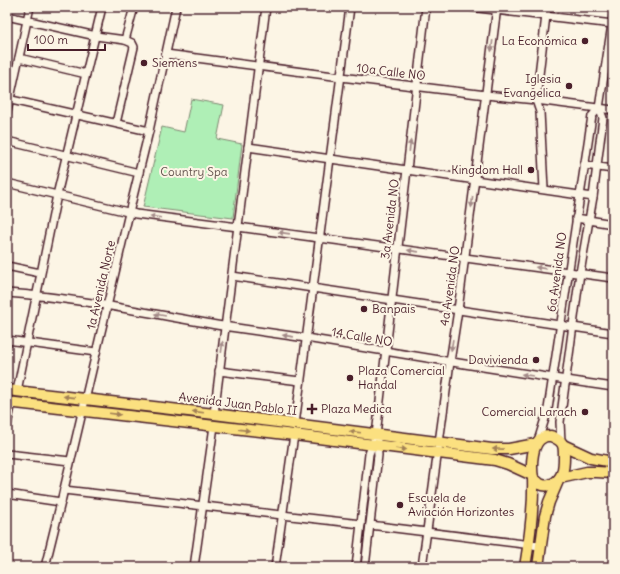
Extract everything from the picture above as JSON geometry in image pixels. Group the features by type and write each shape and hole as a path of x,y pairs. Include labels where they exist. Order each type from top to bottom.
{"highway":[{"name":"Avenida Juan Pablo II","path":"12,391 214,414 492,449 509,449 537,443"},
{"name":"Avenida Juan Pablo II","path":"10,402 495,460 508,464 533,476"},
{"path":"525,567 531,530 533,501 532,458 537,443 545,437 551,436 591,458 613,462"},
{"path":"538,567 540,546 547,509 564,468 562,443"},
{"path":"533,476 540,483 547,485 587,472 613,473"}],"street":[{"path":"7,112 8,99 30,7"},
{"path":"12,391 27,343 40,273 57,196 102,7"},
{"path":"125,40 134,7"},
{"name":"1a Avenida Norte","path":"45,567 128,213 149,131 176,7"},
{"path":"214,414 266,7"},
{"path":"295,424 350,7"},
{"name":"3a Avenida NO","path":"365,567 378,456 375,446 376,435 426,7"},
{"path":"470,7 613,22"},
{"path":"544,189 540,112 536,100 547,7"},
{"name":"4a Avenida NO","path":"422,567 465,258 497,9"},
{"path":"7,16 96,36 125,40 132,43 134,48 116,123"},
{"name":"6a Avenida NO","path":"562,443 560,422 580,273 597,167 603,118 599,108 613,22"},
{"name":"10a Calle NO","path":"166,54 613,110"},
{"path":"19,58 86,74"},
{"path":"8,99 149,131"},
{"name":"6a Avenida NO","path":"537,443 548,409 592,116 599,108"},
{"path":"7,141 139,173"},
{"path":"248,146 593,197"},
{"path":"584,165 613,169"},
{"path":"7,184 140,215 613,278"},
{"path":"576,218 613,224"},
{"path":"7,266 40,273"},
{"path":"232,276 613,333"},
{"name":"14 Calle NO","path":"7,294 36,295 553,379 613,387"},
{"path":"7,340 96,352"},
{"path":"219,371 300,381"},
{"path":"7,425 10,402"},
{"path":"194,567 214,426"},
{"path":"275,567 294,435"},
{"name":"3a Avenida NO","path":"356,567 369,454 375,446"},
{"path":"7,454 70,461"},
{"path":"64,490 361,524"},
{"path":"7,494 61,502"},
{"path":"370,525 540,546"}],"green space":[{"name":"Country Spa","path":"191,99 224,105 217,139 242,144 233,218 143,207 162,127 184,132"}],"place":[{"name":"La Económica","path":"585,41"},
{"name":"Siemens","path":"144,63"},
{"name":"Iglesia Evangelica","path":"569,86"},
{"name":"Kingdom Hall","path":"531,170"},
{"name":"Banpais","path":"364,309"},
{"name":"Davivienda","path":"536,360"},
{"name":"Plaza Comercial Handal","path":"350,378"},
{"name":"Plaza Medica","path":"312,409"},
{"name":"Comercial Larach","path":"585,412"},
{"name":"Escuela de Aviación Horizontes","path":"400,505"}]}
